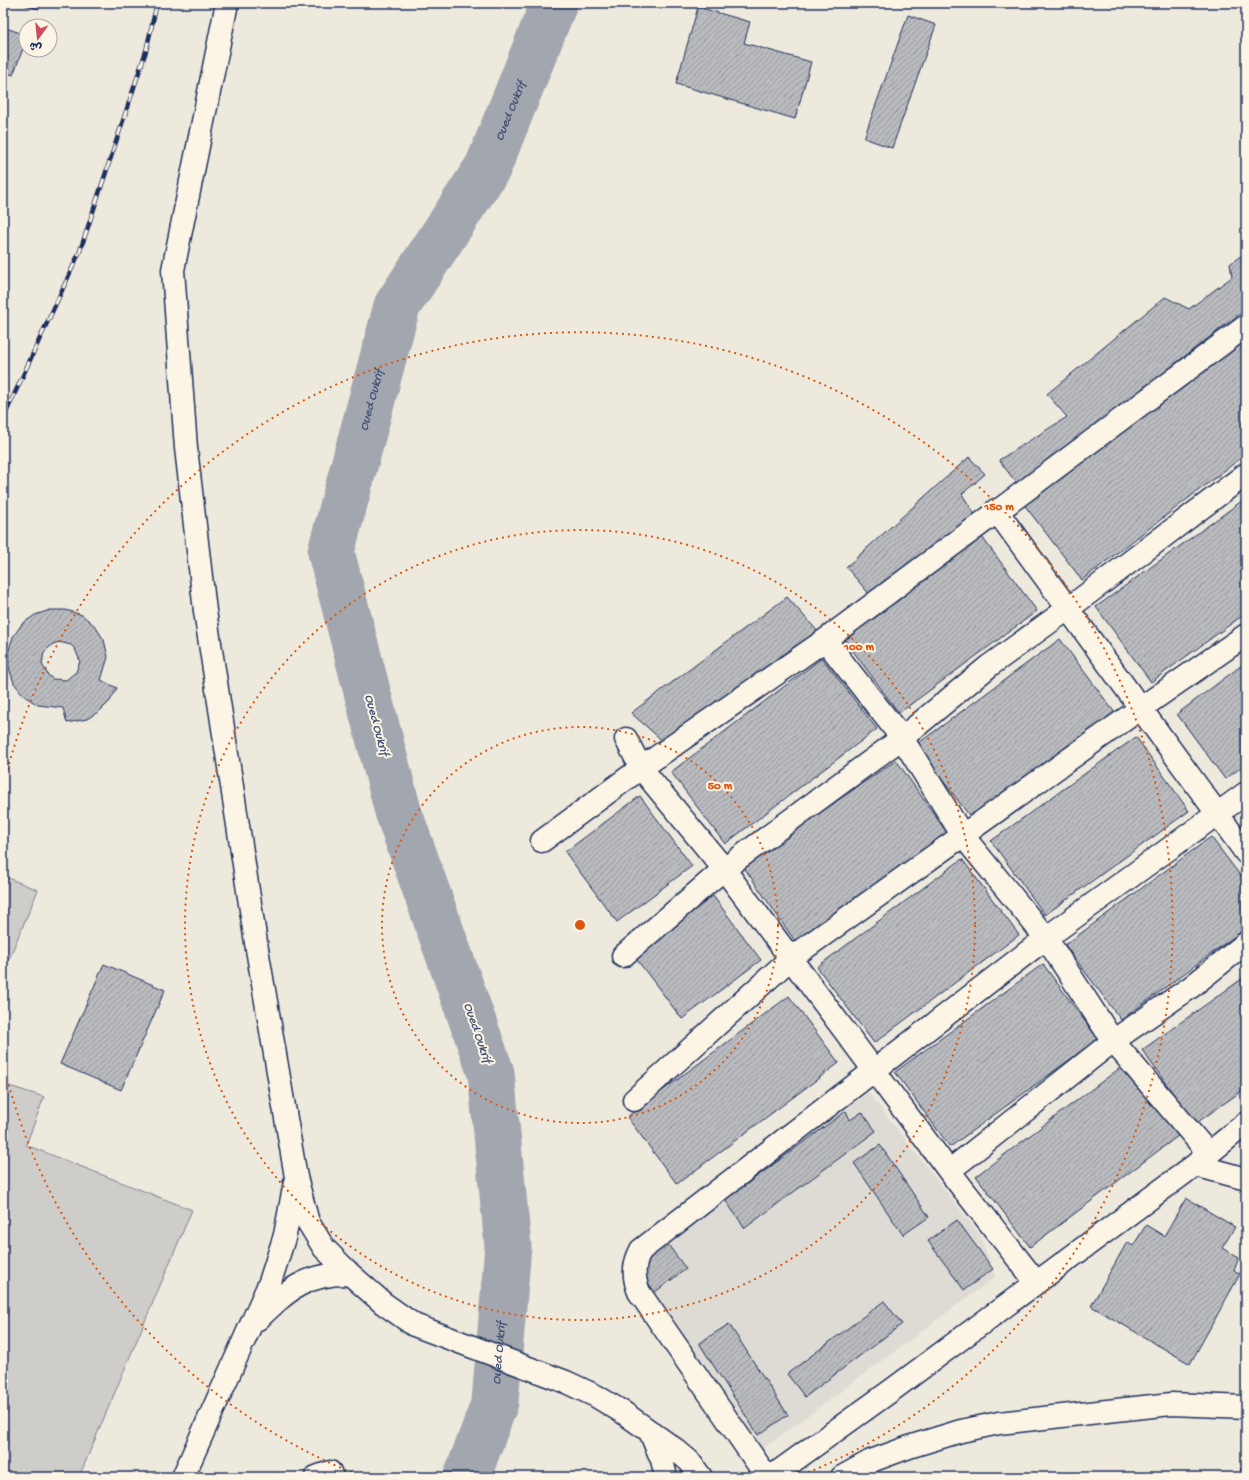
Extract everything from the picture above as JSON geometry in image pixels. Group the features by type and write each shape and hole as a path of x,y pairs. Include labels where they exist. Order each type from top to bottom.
{"street":[{"path":"227,3 173,270 186,448 205,611 257,949 296,1177 308,1222 324,1248 350,1274 383,1303 414,1324 453,1340 536,1370 596,1396 676,1450 689,1461 701,1477"},
{"path":"542,841 641,768 825,640 996,510 1246,326"},
{"path":"623,956 724,869 902,738 989,666 1069,608 1246,474"},
{"path":"996,510 1069,608 1246,853"},
{"path":"634,1100 791,958 964,836 1141,708 1246,635"},
{"path":"825,640 902,738 964,836 1046,938 1113,1041 1202,1160 1246,1179"},
{"path":"626,739 641,768 724,869 949,1171 1036,1282"},
{"path":"767,1477 639,1292 635,1282 634,1271 635,1260 641,1250 648,1243 1046,938 1246,793"},
{"path":"949,1171 1113,1041 1191,987 1246,943"},
{"path":"771,1477 892,1390 1202,1160 1246,1123"},
{"path":"183,1477 270,1282 285,1234 296,1177"},
{"path":"250,1327 282,1296 309,1279 330,1274 350,1274"},
{"path":"842,1477 872,1461 912,1446 961,1431 999,1423 1171,1404 1246,1407"},
{"path":"650,1432 662,1460 666,1477"},
{"path":"316,1477 330,1472 332,1477"}],"path":[{"path":"1240,1477 1246,1445"}],"shaded area":[{"path":"3,876 38,890 3,973"},
{"path":"3,1084 44,1097 26,1145 192,1210 79,1477 3,1477"},
{"path":"868,1092 980,1235 995,1277 760,1451 630,1265"}],"building":[{"path":"17,3 41,3 39,9"},
{"path":"698,7 750,22 744,43 811,62 795,119 676,84"},
{"path":"908,15 936,25 892,148 864,138"},
{"path":"3,27 18,32 18,58 20,58 13,75 3,72"},
{"path":"1246,252 1246,309 1018,485 999,460 1067,417 1047,394 1165,297 1189,309 1232,277 1230,264"},
{"path":"1246,331 1246,454 1082,580 1022,502"},
{"path":"969,457 985,474 962,494 975,515 871,596 846,567"},
{"path":"1246,498 1246,613 1151,682 1096,607"},
{"path":"982,537 1037,611 899,713 844,639"},
{"path":"787,597 821,635 665,743 631,713"},
{"path":"50,610 66,610 82,615 95,626 104,640 108,657 101,680 117,688 110,701 101,710 87,719 67,723 63,708 38,705 24,696 14,683 9,668 8,652 13,637 22,624 35,615","holes":["59,642 71,645 75,649 80,661 76,672 66,680 53,679 48,675 42,664 44,652 53,644"]},
{"path":"1060,639 1115,713 972,819 916,745"},
{"path":"822,658 877,729 725,844 671,772"},
{"path":"1246,662 1246,764 1225,779 1177,714"},
{"path":"1136,737 1189,811 1045,915 991,841"},
{"path":"896,760 950,837 797,944 743,866"},
{"path":"640,796 692,866 617,922 565,852"},
{"path":"1211,837 1246,883 1246,928 1121,1020 1065,945"},
{"path":"962,859 1019,935 874,1043 817,967"},
{"path":"713,896 761,960 682,1019 634,956"},
{"path":"104,964 165,990 121,1090 60,1064"},
{"path":"1043,964 1098,1039 950,1147 895,1072"},
{"path":"1246,976 1246,1088 1195,1124 1142,1050"},
{"path":"789,996 839,1063 677,1184 627,1117"},
{"path":"1124,1065 1178,1136 1030,1247 976,1176"},
{"path":"846,1111 850,1120 862,1112 876,1131 745,1228 725,1200"},
{"path":"880,1145 929,1217 903,1235 854,1163"},
{"path":"1186,1198 1235,1227 1222,1248 1239,1258 1234,1270 1240,1274 1190,1364 1091,1306 1127,1242 1133,1246 1146,1225 1164,1236"},
{"path":"957,1220 993,1269 964,1290 928,1241"},
{"path":"666,1242 686,1269 655,1292 634,1265"},
{"path":"884,1301 902,1324 805,1397 787,1374"},
{"path":"729,1324 788,1415 758,1435 699,1343"}],"waterway":[{"name":"Oued Oukrif","path":"467,1477 495,1402 508,1246 491,1073 398,811 331,552 397,306 488,167 554,3"}],"railway":[{"path":"3,419 80,251 146,51 157,3"}]}
